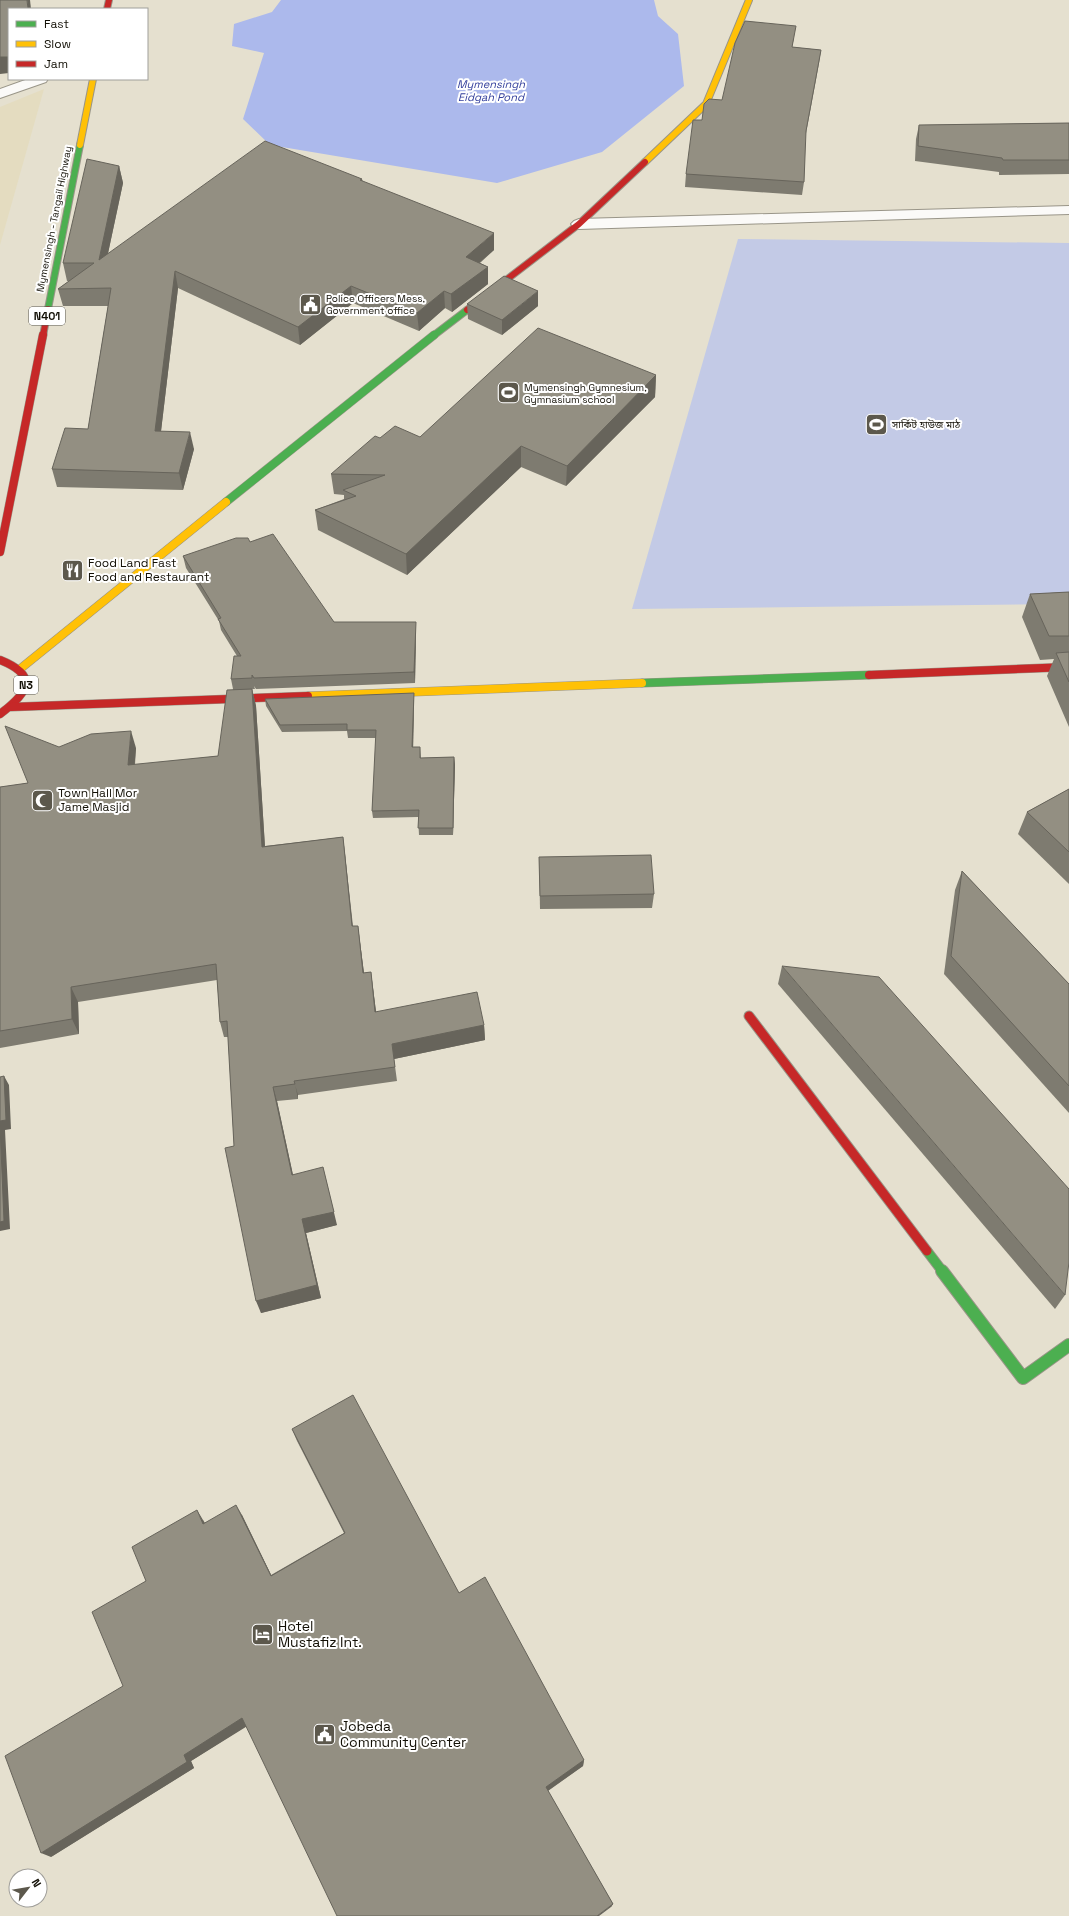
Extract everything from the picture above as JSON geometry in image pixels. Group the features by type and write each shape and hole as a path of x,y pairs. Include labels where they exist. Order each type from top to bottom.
{"main road":[{"path":"20,669 403,359 579,224 706,104 749,0"},
{"name":"Mymensingh - Tangail Highway","path":"0,552 93,80"},
{"name":"N3","path":"0,660 7,661 20,669 26,681 25,691 19,700 0,714"},
{"path":"11,707 1069,667"},
{"path":"749,1016 1023,1378 1069,1345"}],"street":[{"path":"0,94 38,80"},
{"path":"579,224 1069,210"}],"shaded area":[{"path":"44,89 0,245 0,107"},
{"name":"সার্কিট হাউজ মাঠ","path":"738,239 1069,243 1069,604 632,609"}],"water":[{"name":"Mymensingh Eidgah Pond","path":"281,0 654,0 658,16 678,34 684,86 602,152 497,183 270,145 243,119 264,53 232,46 234,24 272,12"}],"building":[{"path":"0,0 27,0 28,8 8,8 8,57 0,57"},
{"path":"745,21 796,26 792,47 821,50 806,131 804,182 686,174 693,120 702,120 704,104 709,99 722,100 735,43"},
{"path":"1069,123 1069,160 1003,160 1002,158 918,146 919,125"},
{"path":"265,141 494,233 466,257 488,267 451,294 444,291 417,313 351,286 298,327 175,271 155,431 190,432 179,473 52,469 65,428 88,429 111,288 58,289 94,263 63,263 87,159 119,166 99,260"},
{"path":"504,276 538,291 502,320 467,304"},
{"path":"538,328 656,375 567,466 521,446 406,554 315,510 356,496 343,490 385,475 331,474 375,436 380,438 395,426 420,437"},
{"path":"273,534 334,622 416,622 414,672 254,678 252,675 252,678 231,679 234,656 241,656 218,619 221,618 183,556 236,538 248,538 250,542"},
{"path":"1069,592 1069,636 1049,636 1030,594"},
{"path":"1069,652 1069,682 1056,653"},
{"path":"252,689 262,847 343,837 352,926 358,926 363,973 371,972 375,1012 477,992 484,1025 392,1044 395,1067 294,1081 295,1084 273,1087 292,1175 323,1167 334,1212 302,1219 317,1285 256,1301 225,1148 234,1146 227,1021 220,1022 216,964 71,987 72,1019 0,1031 0,787 28,783 5,726 59,747 91,734 131,731 128,765 218,756 227,690"},
{"path":"414,693 412,747 420,747 420,758 454,757 453,828 418,828 419,810 372,811 376,730 347,730 347,724 280,725 265,699"},
{"path":"1069,789 1069,852 1027,812"},
{"path":"651,855 654,894 540,896 539,857"},
{"path":"962,871 1069,984 1069,1086 951,956"},
{"path":"782,966 879,977 1069,1189 1069,1262 1065,1295"},
{"path":"4,1076 6,1120 0,1121 0,1077"},
{"path":"0,1125 4,1221 0,1222"},
{"path":"353,1395 459,1593 485,1577 584,1760 546,1787 613,1904 597,1916 337,1916 242,1718 184,1755 187,1762 41,1853 5,1756 123,1686 92,1612 146,1581 132,1547 197,1510 203,1524 236,1505 271,1576 345,1533 292,1429"}],"traffic: fast":[{"path":"48,309 80,145"},
{"path":"226,502 403,359 467,310"},
{"path":"642,683 869,675"},
{"path":"927,1251 1023,1378 1069,1345"}],"traffic: slow":[{"path":"645,162 706,104 749,0"},
{"path":"80,145 93,80"},
{"path":"20,669 226,502"},
{"path":"308,696 642,683"}],"traffic: jam":[{"path":"107,8 109,0"},
{"path":"467,310 579,224 645,162"},
{"path":"0,552 48,309"},
{"path":"0,660 13,665 21,671 25,677 26,684 18,699 0,714"},
{"path":"869,675 1069,667"},
{"path":"11,707 308,696"},
{"path":"749,1016 927,1251"}],"place":[{"name":"Police Officers Mess, Government office","path":"311,304"},
{"name":"Mymensingh Gymnesium, Gymnasium school","path":"509,393"},
{"name":"সার্কিট হাউজ মাঠ","path":"877,424"},
{"name":"Food Land Fast Food and Restaurant","path":"72,570"},
{"name":"Town Hall Mor Jame Masjid","path":"43,800"},
{"name":"Hotel Mustafiz Int.","path":"263,1634"},
{"name":"Jobeda Community Center","path":"325,1734"}]}
